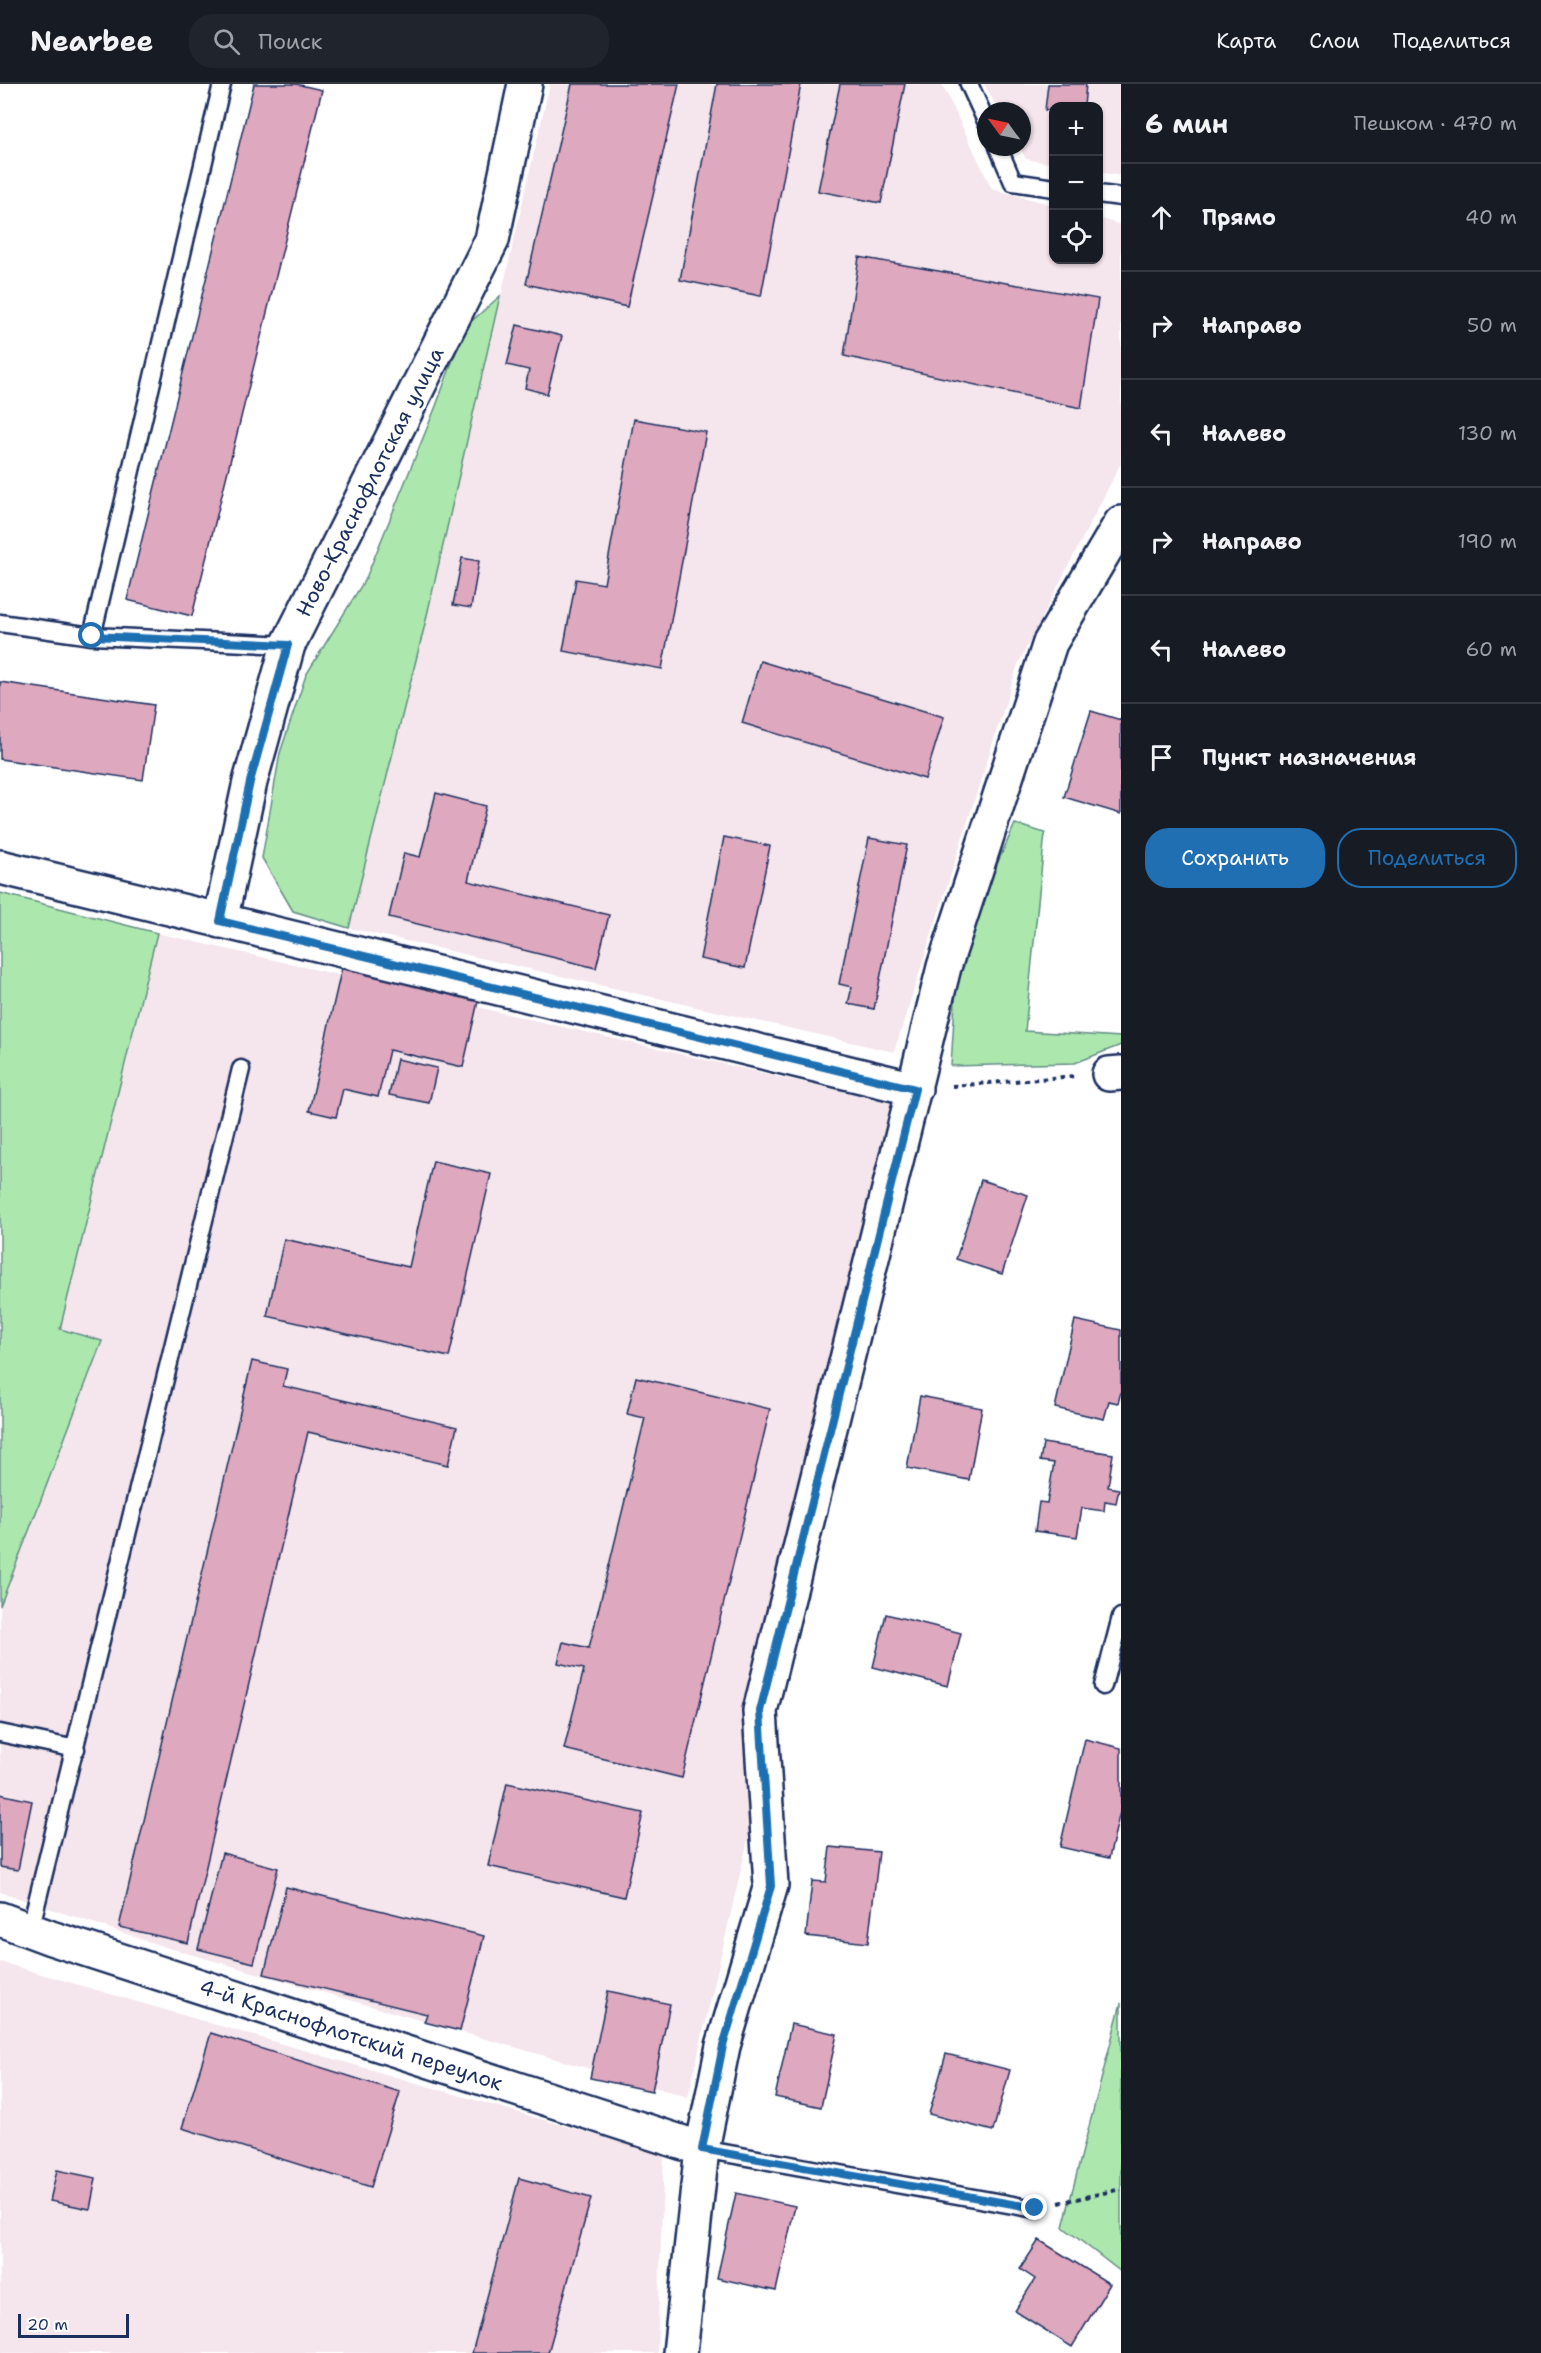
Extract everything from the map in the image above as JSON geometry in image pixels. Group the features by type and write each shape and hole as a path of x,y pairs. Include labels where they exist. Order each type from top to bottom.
{"street":[{"name":"Ново-Краснофлотская улица","path":"220,921 250,782 288,645 492,240 525,84"},
{"path":"680,2353 702,2149 723,2046 771,1886 760,1711 944,967 1050,643 1121,523"},
{"path":"0,867 915,1089"},
{"name":"4-й Краснофлотский переулок","path":"15,1924 702,2149"}],"lane":[{"path":"92,636 222,84"},
{"path":"969,84 977,102"},
{"path":"1002,156 1013,182 1049,187"},
{"path":"1103,195 1121,197"},
{"path":"0,623 92,636 288,645"},
{"path":"15,1924 76,1749 241,1069"},
{"path":"1103,1686 1121,1617"},
{"path":"0,1733 76,1749"},
{"path":"702,2149 1035,2208"}],"path":[{"path":"915,1089 1115,1073"},
{"path":"1035,2208 1121,2189"}],"shaded area":[{"path":"550,84 942,84 992,189 1049,204 1049,264 1103,264 1103,219 1121,225 1121,463 1018,664 894,1052 349,928 425,624"},
{"path":"984,84 1121,84 1121,176 1103,173 1103,102 1049,102 1049,163 1026,159 1024,156 1031,156 1031,102 994,102"},
{"path":"157,933 892,1103 745,1709 752,1822 688,2097 162,1946 0,1892 0,1606 102,1341 60,1329"},
{"path":"0,1962 664,2155 657,2353 0,2353"}],"green space":[{"path":"500,296 425,624 349,928 293,911 262,858 280,753 306,675 366,578 436,406 465,327"},
{"path":"1015,824 1045,833 1025,1031 1121,1037 1121,1045 1075,1063 951,1066 956,986 990,880"},
{"path":"0,893 157,933 60,1329 102,1341 0,1606"},
{"path":"1121,2003 1121,2272 1063,2227"}],"building":[{"path":"254,84 296,84 322,90 192,616 127,600"},
{"path":"572,84 679,84 627,307 526,284"},
{"path":"717,84 801,84 761,296 680,280"},
{"path":"840,84 905,84 881,203 818,191"},
{"path":"1048,84 1086,84 1084,102 1049,102 1049,110 1045,110"},
{"path":"859,257 1098,299 1081,408 844,356"},
{"path":"517,325 562,336 547,394 525,388 529,370 507,365"},
{"path":"634,419 706,432 662,669 563,651 576,579 604,584"},
{"path":"462,558 479,561 471,608 453,605"},
{"path":"760,661 944,717 925,779 742,723"},
{"path":"0,682 154,705 143,780 0,759"},
{"path":"1091,711 1121,720 1121,814 1064,797"},
{"path":"436,793 486,806 468,881 609,915 596,968 389,917 404,853 420,857"},
{"path":"724,837 770,846 745,968 700,959"},
{"path":"869,838 907,845 874,1009 848,1004 852,987 839,984"},
{"path":"342,967 479,997 463,1067 389,1050 378,1097 343,1089 336,1117 309,1111"},
{"path":"397,1059 437,1068 429,1103 389,1095"},
{"path":"433,1161 491,1174 449,1357 267,1316 284,1239 409,1267"},
{"path":"981,1180 1028,1195 1002,1274 956,1259"},
{"path":"1075,1320 1121,1330 1121,1392 1118,1403 1109,1401 1104,1419 1055,1408"},
{"path":"252,1361 287,1369 283,1386 457,1427 448,1465 308,1432 188,1943 119,1927"},
{"path":"636,1377 770,1409 682,1778 564,1749 584,1669 558,1663 563,1642 589,1648 645,1418 627,1414"},
{"path":"920,1396 982,1408 969,1480 907,1468"},
{"path":"1043,1443 1113,1454 1108,1487 1119,1489 1116,1503 1105,1501 1104,1511 1082,1508 1077,1537 1035,1531 1039,1502 1047,1503 1054,1463 1040,1461"},
{"path":"886,1614 961,1633 948,1686 873,1667"},
{"path":"1085,1739 1121,1748 1121,1808 1109,1858 1060,1847"},
{"path":"507,1783 643,1813 624,1897 488,1866"},
{"path":"0,1794 32,1801 18,1870 0,1867"},
{"path":"830,1847 879,1852 868,1943 806,1936 812,1881 826,1882"},
{"path":"222,1853 278,1868 254,1963 198,1949"},
{"path":"286,1887 484,1936 460,2031 424,2022 427,2014 264,1974"},
{"path":"608,1991 670,2004 652,2091 590,2078"},
{"path":"791,2024 837,2034 821,2107 775,2097"},
{"path":"211,2033 400,2092 371,2187 182,2128"},
{"path":"946,2054 1010,2070 993,2131 929,2114"},
{"path":"57,2170 96,2178 90,2209 50,2201"},
{"path":"519,2178 591,2198 548,2353 472,2353"},
{"path":"736,2193 795,2206 776,2291 717,2278"},
{"path":"1039,2240 1110,2284 1072,2347 1015,2311 1035,2279 1020,2269"}],"route":[{"path":"92,636 288,645 250,782 220,921 915,1089 760,1711 771,1886 723,2046 702,2149 1035,2208"}]}
